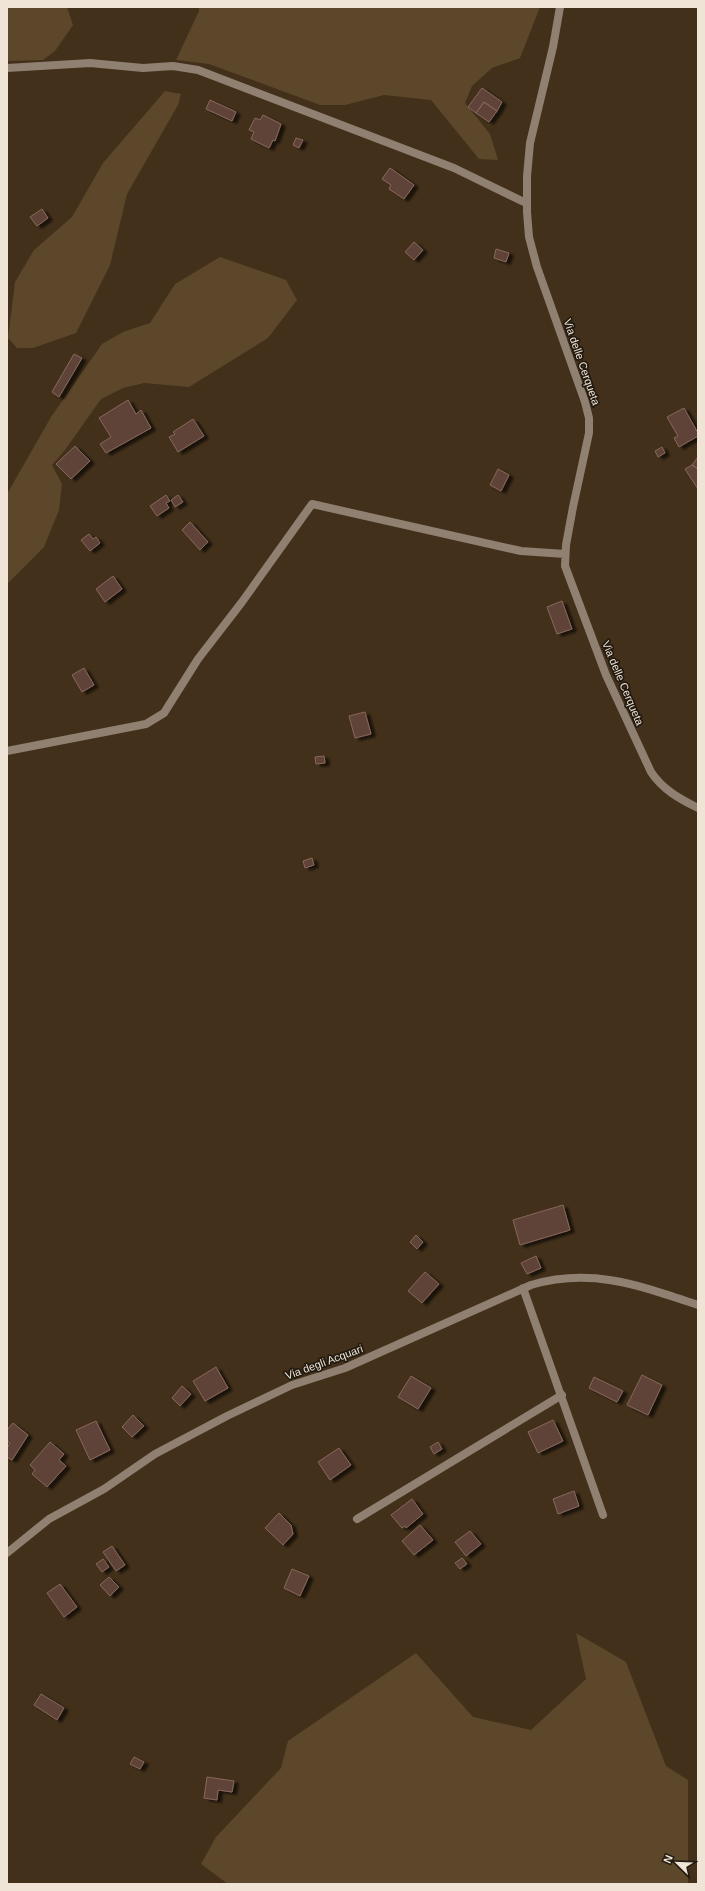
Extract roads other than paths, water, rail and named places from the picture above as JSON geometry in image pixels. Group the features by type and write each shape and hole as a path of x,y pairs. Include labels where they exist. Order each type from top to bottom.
{"street":[{"name":"Via delle Cerqueta","path":"560,7 554,47 530,142 526,203 529,237 534,258 585,402 589,418 588,439 565,554 565,566 567,576 614,692 651,772 660,784 670,792 698,808"},
{"path":"7,68 90,63 143,68 173,66 198,70 454,168 526,203"},
{"path":"7,751 146,724 164,713 198,659 242,602 312,504 521,551 565,554"},
{"name":"Via degli Acquari","path":"7,1553 49,1519 104,1488 155,1454 227,1416 292,1385 345,1368 524,1288 556,1279 581,1277 604,1278 637,1285 698,1306"},
{"path":"524,1288 603,1515"},
{"path":"357,1519 562,1395"}]}
